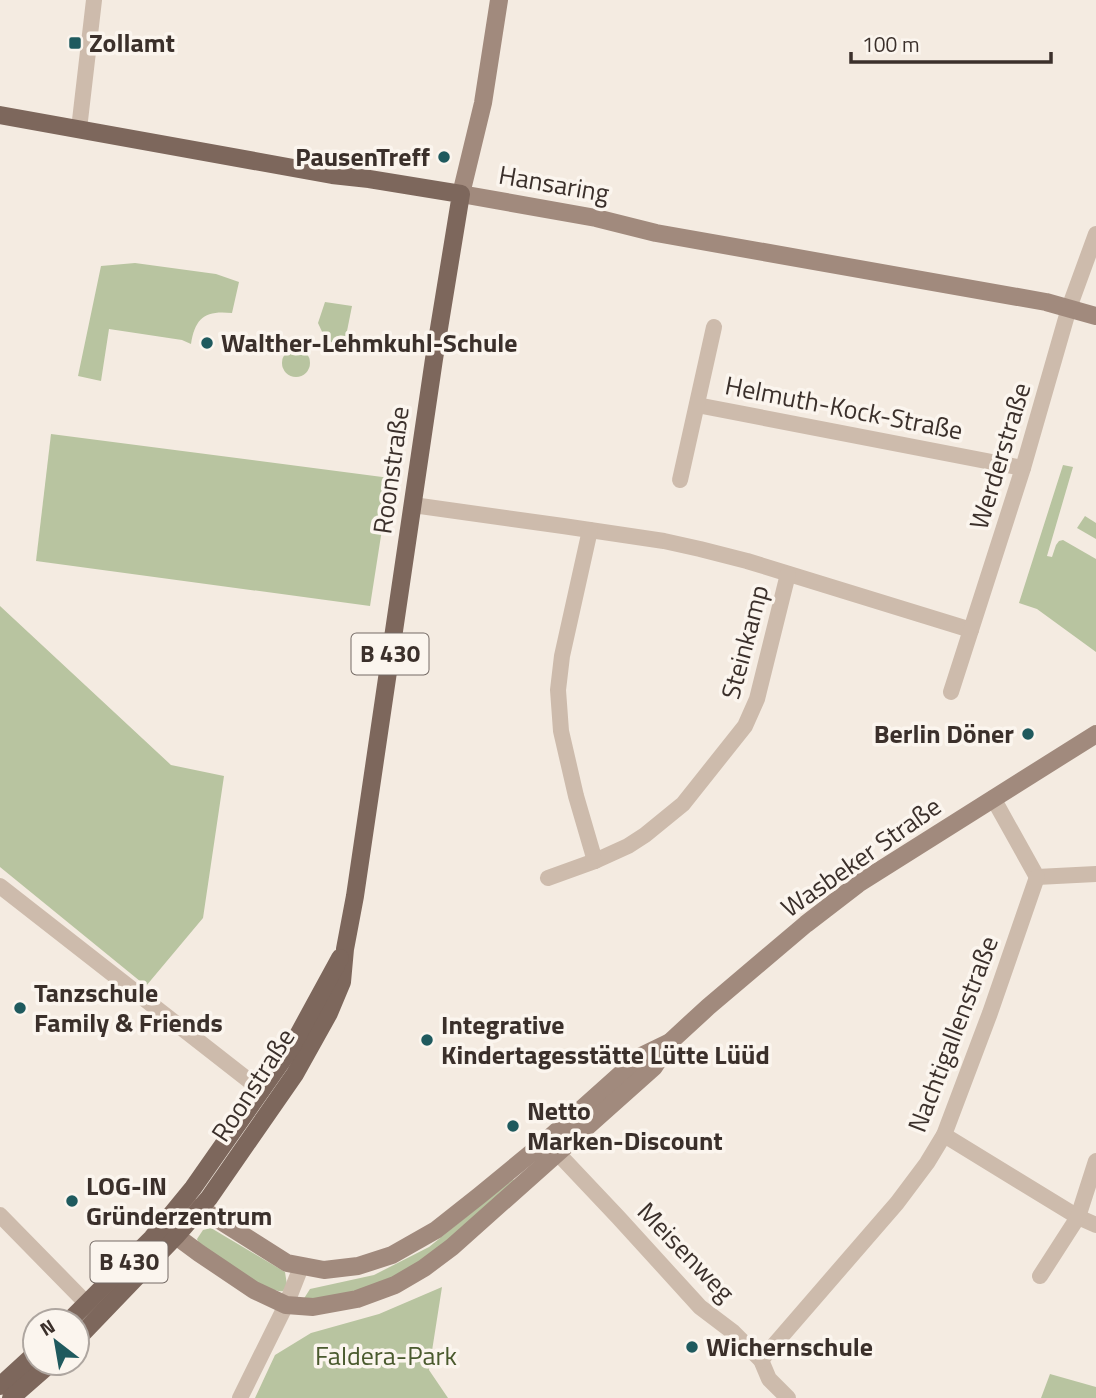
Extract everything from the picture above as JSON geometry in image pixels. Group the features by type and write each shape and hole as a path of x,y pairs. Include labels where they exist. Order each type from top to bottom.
{"main road":[{"name":"Hansaring","path":"0,115 332,175 461,194"},
{"name":"Roonstraße","path":"176,1236 200,1208 295,1074 329,1013 342,982 461,194"},
{"name":"Roonstraße","path":"174,1212 291,1048 345,949"},
{"name":"B 430","path":"91,1314 174,1212"},
{"name":"B 430","path":"93,1310 176,1236"},
{"path":"0,1386 21,1367"},
{"path":"11,1398 35,1377"}],"street":[{"path":"79,129 94,0"},
{"name":"Roonstraße","path":"461,194 483,103 499,0"},
{"name":"Hansaring","path":"461,194 596,218 656,233 1046,302 1096,316"},
{"name":"Werderstraße","path":"951,692 1023,468 1069,308 1096,234"},
{"name":"Helmuth-Kock-Straße","path":"680,480 714,327"},
{"name":"Helmuth-Kock-Straße","path":"697,405 1023,468"},
{"name":"Steinkamp","path":"413,505 664,541 700,549 971,630"},
{"path":"590,530 562,656 558,690 561,732 595,861"},
{"name":"Steinkamp","path":"548,878 595,861 645,835 683,804 745,726 757,699 788,574"},
{"name":"Wasbeker Straße","path":"176,1236 254,1290 286,1305 313,1307 357,1299 395,1285 452,1247 641,1056 670,1042 760,962 858,884 1096,734"},
{"path":"993,799 1037,877 1096,874"},
{"name":"Nachtigallenstraße","path":"761,1360 897,1203 944,1135 1037,877"},
{"path":"0,886 262,1090"},
{"path":"944,1135 1078,1217 1096,1225"},
{"name":"Wasbeker Straße","path":"174,1212 200,1208 287,1263 324,1270 358,1266 392,1255 436,1230 551,1147"},
{"name":"Meisenweg","path":"551,1147 699,1307 733,1332 761,1360 769,1379 788,1398"},
{"path":"1040,1276 1078,1217 1096,1161"},
{"path":"174,1212 176,1236"},
{"path":"0,1215 93,1310"},
{"path":"240,1398 286,1305 301,1267"}],"green space":[{"path":"135,263 216,274 239,282 232,313 215,313 203,318 195,328 191,344 182,340 109,329 101,381 78,376 101,266"},
{"path":"325,302 352,306 346,336 339,341 331,342 324,336 318,323"},
{"path":"296,349 306,353 310,363 306,373 296,377 286,373 282,363 286,353"},
{"path":"51,434 390,478 370,606 36,561"},
{"path":"1063,465 1073,467 1047,556 1052,557 1056,545 1063,540 1096,559 1096,652 1037,609 1019,603"},
{"path":"1085,516 1096,523 1096,539 1077,528"},
{"path":"0,606 171,765 224,776 203,918 146,986 0,867"},
{"path":"513,1179 516,1183 463,1230 403,1275 362,1292 303,1300 310,1289 374,1275 429,1247"},
{"path":"211,1228 285,1272 287,1285 283,1291 253,1281 199,1244 197,1239 203,1230"},
{"name":"Faldera-Park","path":"442,1287 429,1370 448,1398 255,1398 275,1355 311,1333 379,1314"},
{"path":"1050,1374 1096,1387 1096,1398 1041,1398"}],"place":[{"name":"Zollamt","path":"75,43"},
{"name":"PausenTreff","path":"444,157"},
{"name":"Walther-Lehmkuhl-Schule","path":"207,343"},
{"name":"Berlin Döner","path":"1028,734"},
{"name":"Tanzschule Family & Friends","path":"20,1008"},
{"name":"Integrative Kindertagesstätte Lütte Lüüd","path":"427,1040"},
{"name":"Netto Marken-Discount","path":"513,1126"},
{"name":"LOG-IN Gründerzentrum","path":"72,1201"},
{"name":"Wichernschule","path":"692,1347"}]}
